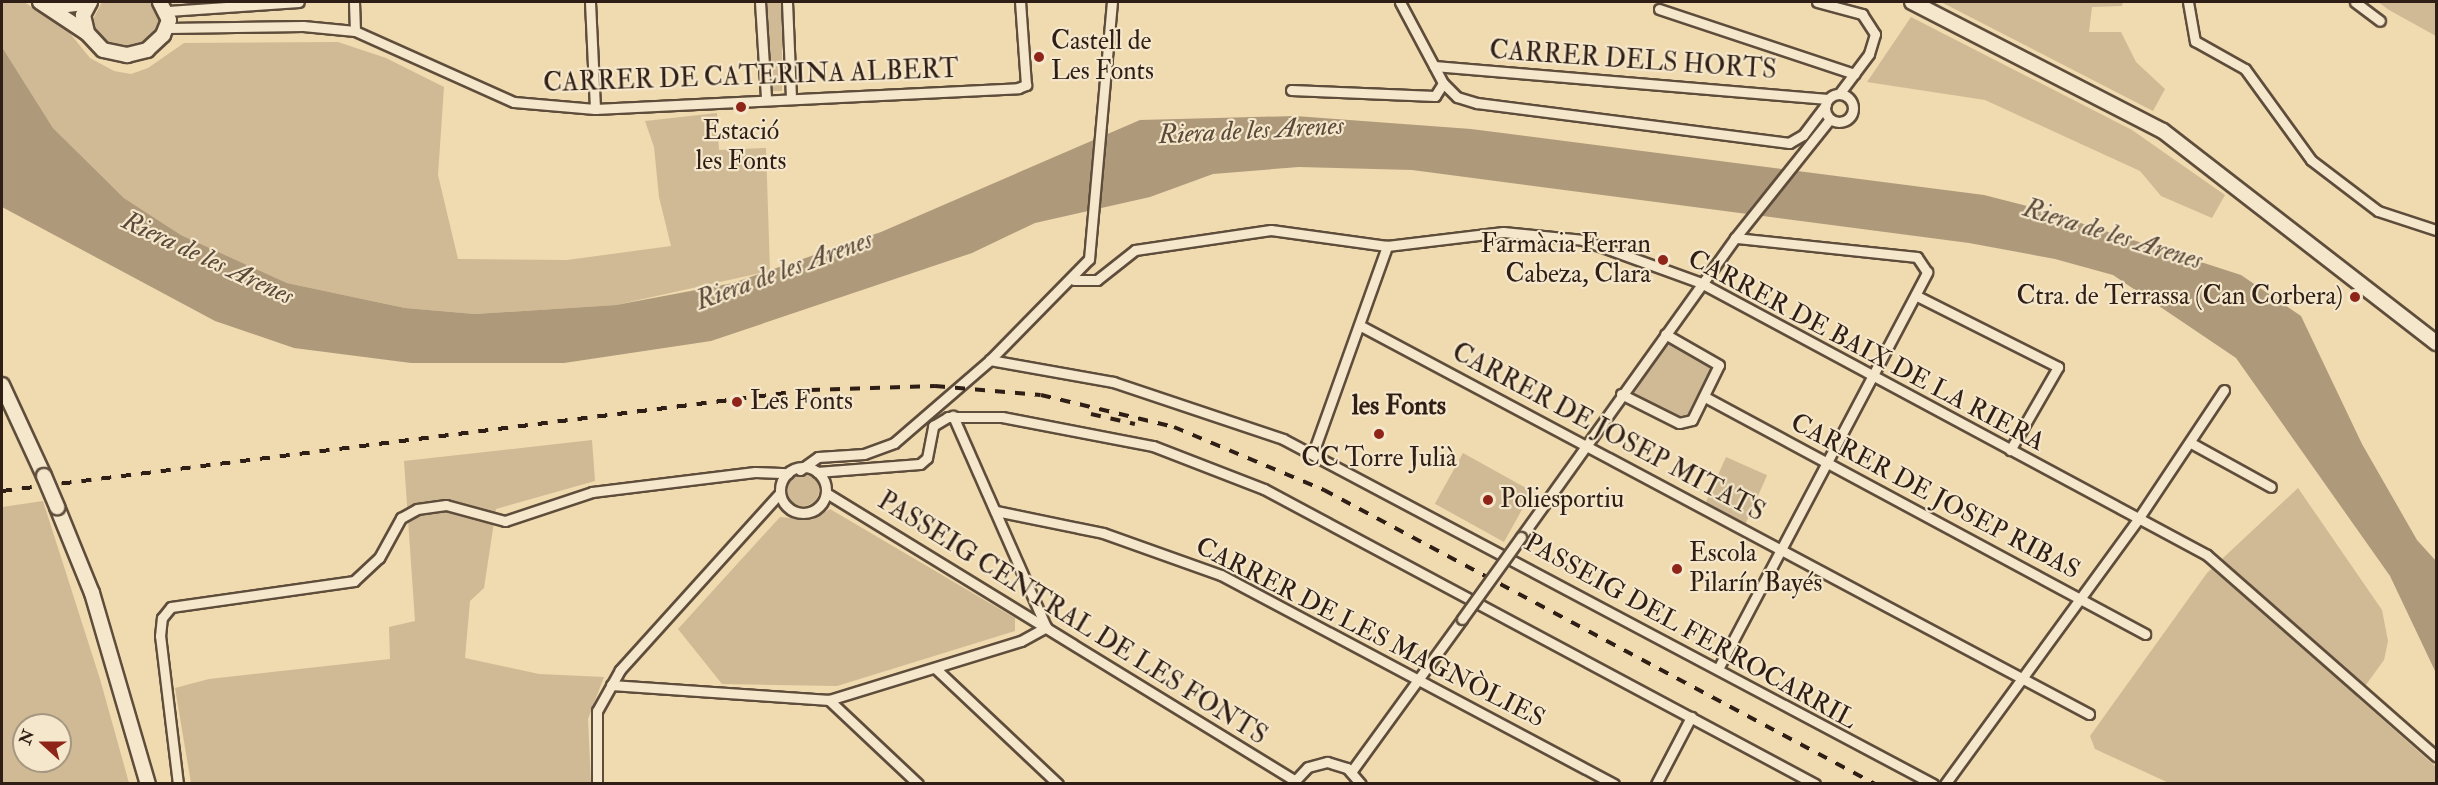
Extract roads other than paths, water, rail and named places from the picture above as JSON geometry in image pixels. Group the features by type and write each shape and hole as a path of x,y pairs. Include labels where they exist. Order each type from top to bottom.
{"main road":[{"path":"45,4 90,2"},
{"path":"87,33 83,15 90,2"},
{"path":"1912,2 2163,131 2436,343"},
{"path":"45,4 87,33 103,50 127,55 147,50 168,28 164,6"},
{"path":"2,385 44,476 92,593 148,783"}],"street":[{"path":"164,6 299,2"},
{"path":"354,2 355,31"},
{"path":"590,2 595,109"},
{"path":"760,2 766,98"},
{"path":"787,2 791,98"},
{"name":"CARRER DE CATERINA ALBERT","path":"168,28 303,26 355,31 514,102 595,109 1026,85 1020,2"},
{"path":"800,470 818,457 864,454 894,443 990,360 1074,280 1089,260 1094,240 1112,2"},
{"path":"1401,2 1442,86 1457,97 1477,103 1789,142 1803,135 1827,102 1839,94 1874,45 1873,26 1862,14 1817,2"},
{"path":"2188,2 2194,41 2245,69 2311,160 2378,211 2436,230"},
{"path":"2355,2 2380,21"},
{"path":"1659,9 1854,75"},
{"name":"CARRER DELS HORTS","path":"1434,66 1827,102"},
{"path":"1291,90 1427,97 1442,86"},
{"path":"1830,119 1844,121 1852,113 1852,102 1839,94"},
{"path":"1827,102 1830,119"},
{"path":"1352,772 1701,283 1801,150 1830,119"},
{"name":"CARRER DE BAIX DE LA RIERA","path":"1074,280 1098,280 1135,250 1271,230 1387,246 1503,232 1573,238 1701,283 2207,555 2436,756"},
{"path":"1718,669 1917,296 1927,273 1917,257 1735,238"},
{"path":"1313,453 1387,246"},
{"path":"1917,296 2058,367 2010,450"},
{"name":"CARRER DE JOSEP MITATS","path":"1360,326 2089,714"},
{"path":"1621,394 1685,424 1705,397 1719,370 1717,360 1665,334"},
{"name":"PASSEIG DEL FERROCARRIL","path":"990,360 1113,382 1186,402 1313,453 1933,783"},
{"path":"1945,783 2138,519 2191,443 2224,390"},
{"name":"CARRER DE JOSEP RIBAS","path":"1705,397 2145,634"},
{"path":"611,685 830,700 935,668 1046,627 953,416"},
{"path":"178,783 160,636 166,611 179,605 354,581 379,558 401,518 417,509 446,505 505,521 592,492 755,472 788,473 800,470 817,472 920,464 927,458 933,426 953,416 1002,417 1083,429 1216,468 1457,588 1815,783"},
{"path":"2191,443 2271,487"},
{"path":"778,495 801,510 817,508 828,494 828,484 817,472"},
{"path":"597,783 594,730 611,685 778,495 788,473"},
{"name":"PASSEIG CENTRAL DE LES FONTS","path":"828,494 1293,782"},
{"name":"CARRER DE LES MAGNÒLIES","path":"996,511 1103,532 1167,554 1264,596 1614,783"},
{"path":"935,668 1058,783"},
{"path":"830,700 918,783"},
{"path":"1656,783 1691,717"},
{"path":"1293,782 1317,764 1337,764 1352,772 1361,783"}],"water":[{"name":"Riera de les Arenes","path":"2,47 53,128 124,198 181,235 287,283 405,308 475,314 616,305 733,283 881,232 1140,120 1295,116 1471,129 1984,195 2031,207 2241,275 2301,316 2362,444 2417,540 2436,561 2436,673 2390,576 2236,358 2113,275 2055,259 1969,243 1412,170 1299,167 1213,174 1150,197 1035,223 972,253 711,341 564,363 411,363 294,348 215,321 2,207"}],"railway":[{"path":"2,491 810,390 935,386 1041,395 1174,427 1324,490 1875,784"},
{"path":"1091,414 1135,424"}],"place":[{"name":"Castell de Les Fonts","path":"1039,57"},
{"name":"Estació les Fonts","path":"741,107"},
{"name":"Farmàcia Ferran Cabeza, Clara","path":"1663,260"},
{"name":"Ctra. de Terrassa (Can Corbera)","path":"2355,297"},
{"name":"Les Fonts","path":"737,402"},
{"name":"CC Torre Julià","path":"1379,434"},
{"name":"Poliesportiu","path":"1488,500"},
{"name":"Escola Pilarín Bayés","path":"1677,569"}],"district":[{"name":"les Fonts","path":"1399,406"}]}
